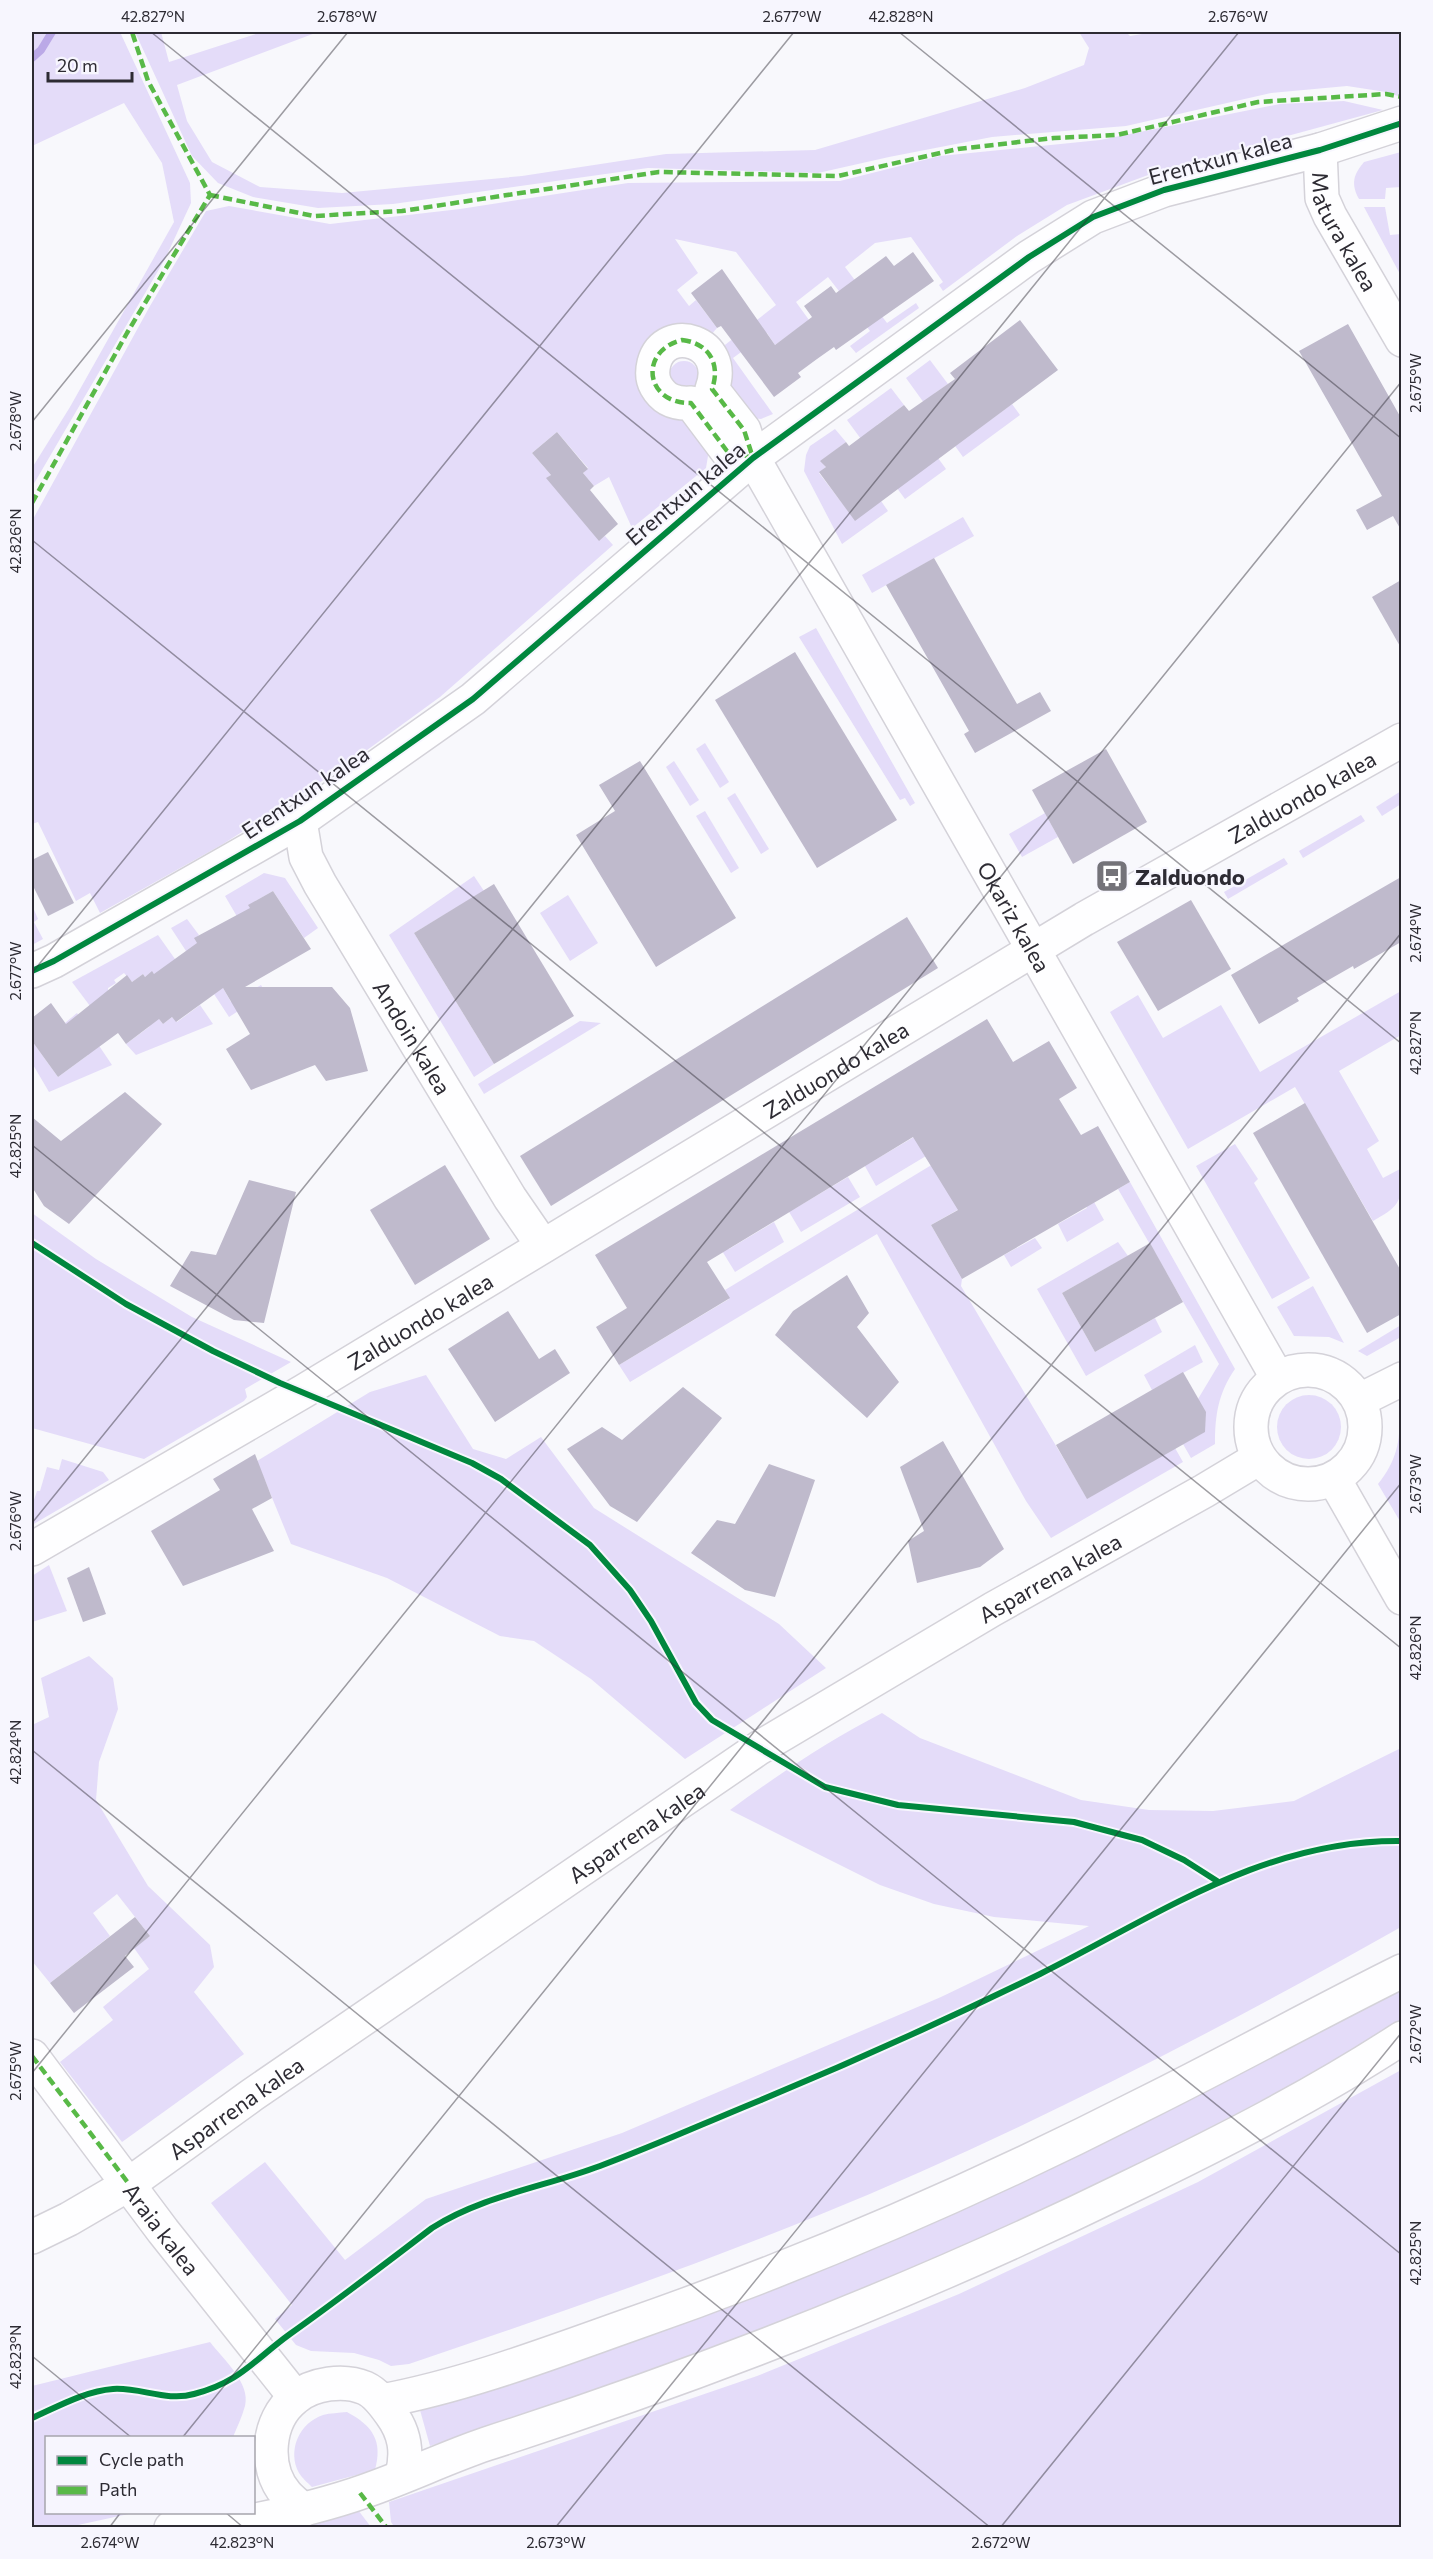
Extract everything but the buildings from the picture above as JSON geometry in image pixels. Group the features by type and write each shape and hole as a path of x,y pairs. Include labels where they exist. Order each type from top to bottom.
{"street":[{"name":"Erentxun kalea","path":"32,971 54,962 300,821 473,699 753,458 1029,257 1093,217 1164,190 1320,150 1401,123"},
{"name":"Matura kalea","path":"1320,150 1322,198 1401,340"},
{"name":"Okariz kalea","path":"753,458 1277,1377"},
{"name":"Zalduondo kalea","path":"32,1549 304,1391 1034,949 1401,740"},
{"name":"Andoin kalea","path":"300,821 306,856 320,884 510,1198 543,1246"},
{"path":"1312,1369 1330,1373 1346,1383 1360,1401 1366,1419 1364,1443 1353,1464 1334,1479 1314,1485 1292,1483 1273,1473 1259,1458 1251,1436 1252,1414 1261,1393 1277,1377 1294,1371 1312,1369"},
{"path":"1360,1401 1401,1379"},
{"name":"Asparrena kalea","path":"32,2237 69,2219 129,2184 252,2095 759,1748 993,1609 1259,1458"},
{"path":"1334,1479 1401,1598"},
{"path":"381,2401 432,2392 572,2346 694,2303 827,2249 999,2175 1401,1971"},
{"path":"214,2528 303,2510 360,2493 465,2451 613,2403 736,2359 863,2308 1032,2235 1182,2161 1347,2074 1401,2038"},
{"name":"Araia kalea","path":"32,2056 295,2397"},
{"path":"303,2510 285,2493 262,2456 275,2427 295,2397 320,2386 343,2383 366,2389 381,2401 396,2421 404,2440 406,2459 402,2475"},
{"path":"171,2528 192,2514"}],"shaded area":[{"path":"32,32 120,32 190,183 191,203 165,259 32,487 32,468 70,407 174,222 162,163 124,103 32,146"},
{"path":"135,32 161,32 169,62 262,32 318,32 177,85 187,121 212,162 260,187 342,193 522,176 666,154 815,150 1025,88 1084,65 1089,48 1079,32 1126,32 1130,36 1154,32 1401,32 1401,97 1386,92 1347,86 1271,93 1126,126 992,137 818,173 648,168 393,204 318,208 253,197 218,183 192,156"},
{"path":"1344,101 1383,110 1159,171 1067,205 1017,236 943,291 939,285 943,282 911,237 875,243 845,267 887,323 916,303 919,308 856,353 850,346 870,331 828,277 796,302 809,320 775,345 767,333 733,358 773,414 761,419 752,418 726,392 721,348 776,305 736,252 675,239 698,273 677,290 689,306 696,300 717,328 709,337 642,358 709,450 706,468 632,528 609,477 594,486 583,473 588,468 557,432 532,453 551,475 547,478 599,540 605,536 613,545 440,697 341,769 223,844 100,913 90,893 76,901 38,822 32,824 32,521 150,306 206,211 229,206 330,224 460,209 628,183 840,181 940,156 1100,140 1280,104"},
{"path":"1401,152 1401,187 1386,188 1385,199 1359,199 1354,180 1364,162"},
{"path":"1364,207 1385,207 1390,235 1401,234 1401,276"},
{"path":"930,360 948,384 935,393 970,435 1012,404 1020,415 963,457 906,378"},
{"path":"684,361 690,362 698,370 698,382 690,390 684,391 678,390 670,382 669,376 670,370 678,362"},
{"path":"891,388 904,405 877,425 938,458 946,469 905,499 847,420"},
{"path":"835,429 846,442 821,461 826,467 819,473 855,520 881,501 888,511 842,544 804,471 810,446"},
{"path":"963,517 974,536 872,593 862,575"},
{"path":"816,628 915,803 910,806 905,798 900,800 799,637"},
{"path":"705,743 729,782 720,788 696,749"},
{"path":"674,761 699,800 690,806 666,767"},
{"path":"1401,791 1401,804 1382,816 1376,807"},
{"path":"735,793 769,849 761,854 727,798"},
{"path":"705,811 739,868 731,873 696,816"},
{"path":"1045,813 1058,837 1022,857 1009,834"},
{"path":"1361,815 1365,821 1303,858 1299,851"},
{"path":"1284,858 1288,864 1228,899 1224,892"},
{"path":"264,873 285,878 318,928 304,938 273,891 249,905 277,954 263,961 225,896"},
{"path":"474,876 484,891 414,933 494,1064 474,1077 389,935"},
{"path":"568,895 598,943 570,961 540,913"},
{"path":"32,905 38,919 34,922 43,939 32,945"},
{"path":"187,919 199,935 195,939 231,1002 261,985 266,993 229,1017 171,928"},
{"path":"158,935 187,976 152,972 145,977 143,974 132,982 124,973 114,980 116,983 108,988 108,1030 72,982"},
{"path":"1401,991 1401,1035 1339,1071 1379,1141 1367,1149 1383,1178 1400,1169 1401,1171 1401,1190 1398,1202 1373,1221 1295,1087 1188,1149 1110,1012 1138,995 1163,1038 1221,1005 1260,1072"},
{"path":"200,1005 213,1024 136,1055 126,1044 149,1027 155,1014 163,1024 172,1017 177,1022"},
{"path":"77,1013 112,1065 49,1092 32,1063 32,1041 58,1077 88,1055 65,1023"},
{"path":"580,1021 601,1023 484,1094 478,1084"},
{"path":"919,1134 961,1135 876,1186 861,1159 870,1163"},
{"path":"1235,1144 1258,1179 1254,1183 1310,1278 1272,1299 1196,1166"},
{"path":"1063,1146 1104,1220 1067,1242 1058,1224 1087,1208 1056,1154 931,1225 962,1279 961,1286 1087,1498 1175,1448 1183,1462 1051,1538 1026,1501 877,1234 630,1382 619,1365 729,1299 725,1290 948,1155"},
{"path":"848,1177 860,1197 801,1232 785,1205 794,1209"},
{"path":"1130,1182 1235,1369 1221,1396 1215,1444 1191,1458 1183,1444 1205,1431 1205,1418 1198,1399 1219,1364 1118,1189"},
{"path":"32,1213 96,1259 192,1317 291,1362 245,1389 247,1397 244,1401 144,1459 32,1428"},
{"path":"774,1222 784,1242 735,1272 719,1246 729,1249"},
{"path":"1035,1238 1042,1248 1011,1267 1004,1255"},
{"path":"1118,1242 1128,1256 1062,1293 1095,1352 1155,1318 1162,1332 1086,1376 1037,1289"},
{"path":"1313,1286 1344,1343 1329,1337 1294,1336 1277,1307"},
{"path":"1401,1325 1401,1337 1367,1356 1358,1351"},
{"path":"1195,1345 1203,1362 1152,1390 1144,1375"},
{"path":"426,1375 473,1449 506,1459 541,1437 594,1508 779,1624 826,1668 685,1759 591,1679 534,1641 500,1636 387,1578 291,1544 257,1461 370,1392"},
{"path":"1309,1395 1321,1397 1332,1404 1339,1415 1341,1427 1339,1439 1332,1450 1321,1457 1309,1459 1297,1457 1286,1450 1279,1439 1277,1427 1279,1415 1286,1404 1297,1397"},
{"path":"1401,1413 1401,1523 1378,1484 1389,1468 1396,1451 1399,1414"},
{"path":"62,1459 103,1472 109,1480 32,1525 32,1506 37,1491 40,1491 47,1467 59,1470"},
{"path":"49,1565 67,1611 32,1622 32,1576"},
{"path":"89,1656 113,1678 118,1709 99,1762 96,1800 148,1886 210,1945 214,1967 194,1992 244,2054 122,2142 60,2062 113,2020 103,2007 149,1969 134,1948 150,1936 117,1894 93,1913 110,1936 50,1983 32,1961 32,1725 49,1717 41,1678"},
{"path":"882,1713 920,1738 1081,1800 1149,1810 1213,1811 1294,1801 1401,1748 1401,1927 1187,2043 1042,2116 894,2183 718,2255 409,2364 391,2366 354,2353 311,2351 296,2345 275,2319 292,2305 211,2203 265,2162 345,2260 426,2199 622,2133 941,1997 1089,1926 994,1917 934,1904 880,1885 730,1810 804,1759"},
{"path":"1401,1983 1401,2026 1250,2107 1019,2221 862,2291 738,2340 430,2446 420,2410 609,2349"},
{"path":"1401,2070 1401,2527 395,2528 391,2522 389,2502 757,2376 959,2294 1198,2182"},
{"path":"210,2342 235,2372 246,2397 245,2406 233,2436 45,2436 45,2514 128,2514 69,2527 32,2527 32,2386"},
{"path":"347,2412 356,2417 374,2435 378,2451 375,2470 312,2487 300,2475 296,2465 294,2456 298,2439 307,2424 315,2419 326,2414"},
{"path":"358,2510 371,2527 291,2528"}],"waterway":[{"path":"32,58 41,50 52,32"}],"marked path":[{"path":"32,503 127,333 210,195 148,81 132,32"},
{"path":"210,195 314,216 402,211 659,172 838,176 958,149 1054,138 1117,135 1258,102 1386,94 1402,97"},
{"path":"682,340 699,345 710,356 715,371 712,389 744,430 753,458 727,451 691,403 676,401 664,395 656,386 653,365 658,355 668,346 682,340"},
{"path":"32,2056 129,2184"},
{"path":"360,2493 387,2528"}],"cycle path":[{"path":"32,971 54,961 300,821 473,699 753,458 1029,257 1093,217 1164,190 1320,150 1402,123"},
{"path":"32,1243 126,1304 213,1351 280,1383 472,1463 501,1479 590,1545 630,1590 651,1621 696,1703 712,1720 825,1787 898,1805 1074,1822 1142,1840 1184,1860 1217,1881"},
{"path":"32,2418 71,2400 103,2390 123,2389 184,2396 210,2389 235,2377 432,2228 451,2217 492,2200 620,2158 831,2070 1005,1991 1170,1906 1258,1867 1304,1853 1352,1844 1402,1841"}],"place":[{"name":"Zalduondo","path":"1112,876"}]}
